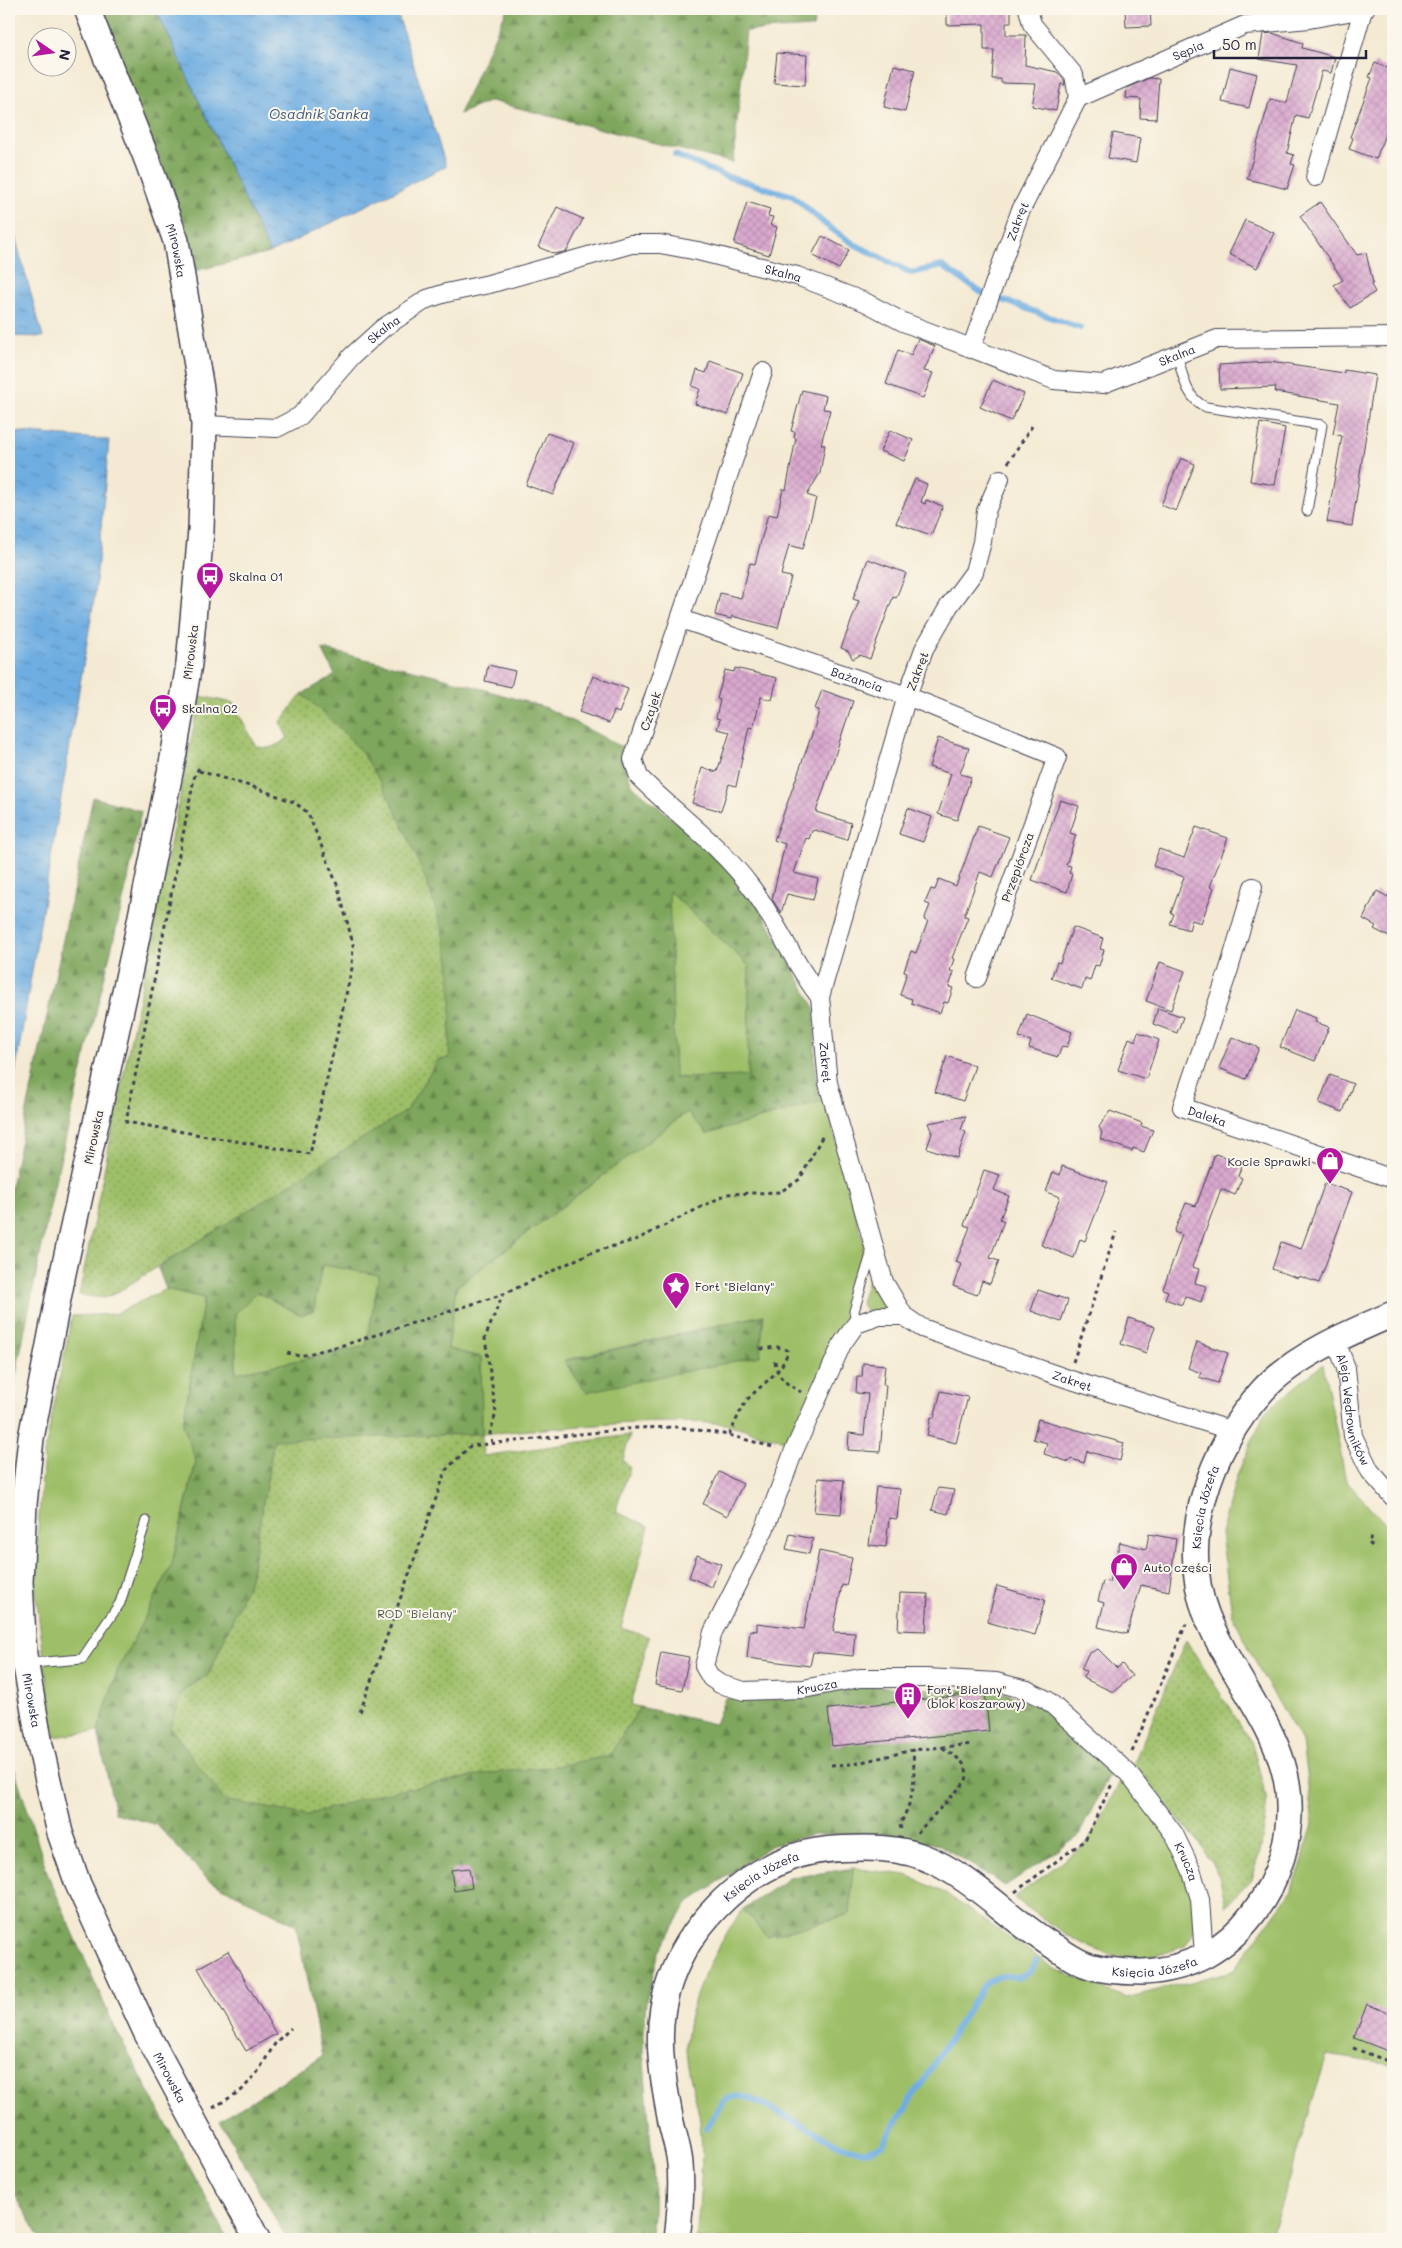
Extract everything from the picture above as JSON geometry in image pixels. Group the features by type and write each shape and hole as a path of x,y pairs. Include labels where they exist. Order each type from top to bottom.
{"main road":[{"name":"Mirowska","path":"87,9 148,162 176,241 194,337 204,425 201,539 189,664 137,936 63,1273 31,1438 24,1504 17,1665 40,1745 60,1833 78,1884 146,2032 257,2239"},
{"name":"Księcia Józefa","path":"677,2239 681,2195 680,2160 663,2078 660,2034 663,2008 670,1979 697,1930 732,1892 774,1865 792,1857 844,1848 874,1848 905,1852 922,1857 959,1875 1040,1938 1082,1964 1123,1972 1164,1971 1204,1956 1221,1946 1247,1923 1280,1865 1287,1839 1289,1795 1285,1769 1277,1745 1264,1717 1231,1666 1208,1618 1197,1578 1197,1522 1217,1460 1233,1431 1264,1389 1296,1363 1336,1341 1393,1314"}],"street":[{"path":"1028,9 1032,24 1074,75 1078,98"},
{"name":"Sępia","path":"1078,98 1245,25 1309,19 1364,9 1315,177"},
{"name":"Zakręt","path":"971,349 1020,212 1078,98"},
{"name":"Skalna","path":"204,425 277,428 288,424 300,416 352,356 383,328 427,299 489,284 631,244 660,244 698,251 797,276 866,302 903,322 1054,380 1103,384 1217,339 1393,337"},
{"name":"Czajek","path":"763,372 633,759 639,777 729,860 752,888 806,979 820,997"},
{"name":"Zakręt","path":"1000,479 986,511 982,542 974,572 949,606 924,649 907,696 820,997 828,1083 836,1116 884,1282 904,1316 922,1328 1068,1379 1233,1431"},
{"name":"Bażancia","path":"681,619 907,696 1058,757"},
{"name":"Przepiórcza","path":"977,978 1058,757"},
{"name":"Daleka","path":"1253,887 1229,969 1182,1107 1393,1179"},
{"path":"856,1324 879,1316 904,1316"},
{"name":"Krucza","path":"856,1324 842,1344 793,1453 765,1528 713,1632 704,1666 711,1678 720,1684 744,1691 803,1689 860,1678 996,1682 1027,1690 1046,1700 1128,1773 1174,1834 1191,1869 1200,1899 1204,1956"},
{"name":"Aleja Wędrowników","path":"1336,1341 1346,1368 1352,1436 1370,1471 1393,1497"}],"lane":[{"path":"1177,354 1190,397 1206,407 1322,426 1306,511"},
{"path":"856,1324 854,1311 873,1246"},
{"path":"17,1665 82,1659 120,1603 146,1521"}],"path":[{"path":"1000,479 1034,423"},
{"path":"199,771 253,787 294,802 308,813 338,887 353,944 352,968 310,1154 126,1122 195,774 199,771 200,765"},
{"path":"287,1353 300,1356 347,1344 504,1294 590,1254 638,1239 727,1194 780,1192 800,1179 836,1116"},
{"path":"1068,1379 1116,1232"},
{"path":"492,1443 490,1433 496,1413 484,1338 504,1294"},
{"path":"729,1435 746,1402 762,1383 776,1372 787,1357 787,1350 777,1347 759,1349"},
{"path":"775,1361 776,1372 782,1381 802,1392 819,1396"},
{"path":"360,1712 446,1470 470,1446 636,1428 680,1427 729,1435 793,1453"},
{"path":"1372,1537 1368,1542 1372,1546"},
{"path":"1132,1754 1180,1638"},
{"path":"831,1765 853,1764 913,1750 973,1744"},
{"path":"905,1852 915,1836 966,1781 968,1771 964,1764 942,1747"},
{"path":"905,1852 900,1825 910,1805 914,1791 913,1750"},
{"path":"1019,1889 1085,1840 1112,1784"},
{"path":"207,2112 242,2090 257,2073 276,2042 290,2028"},
{"path":"1353,2048 1393,2063"}],"green space":[{"path":"97,9 156,9 270,253 194,271 159,158"},
{"path":"507,9 817,9 813,27 746,31 733,163 491,101 459,114"},
{"path":"322,649 435,675 547,708 624,748 625,767 633,786 725,862 761,909 815,1008 815,1074 825,1100 707,1134 687,1112 456,1287 448,1349 481,1357 482,1434 274,1440 250,1579 209,1674 184,1691 224,1800 307,1815 378,1794 490,1773 555,1766 609,1756 640,1707 715,1724 725,1698 782,1700 859,1686 998,1691 1027,1700 1056,1718 1111,1772 1078,1837 1005,1886 940,1845 886,1834 814,1834 770,1846 687,1904 659,1952 646,2001 643,2050 654,2182 652,2239 287,2239 220,2121 322,2056 296,1925 207,1879 157,1825 115,1813 98,1731 118,1669 171,1567 196,1462 183,1424 204,1298 166,1289 158,1268 267,1197 406,1111 438,1060 449,1058 451,999 446,945 428,887 404,831 364,755 302,694 335,675","holes":["669,891 749,966 748,1076 675,1078","322,1265 379,1275 366,1346 236,1373 235,1314 257,1292 301,1315 314,1310"]},
{"path":"302,694 343,731 364,756 389,797 423,872 446,944 450,972 449,1058 438,1060 406,1111 116,1293 104,1298 79,1295 200,696 233,703 255,744 259,747 268,748 288,738 280,723"},
{"path":"93,797 141,811 128,880 55,1182 9,1408 9,1196"},
{"path":"668,890 749,966 749,1076 675,1078"},
{"path":"825,1100 864,1244 845,1324 824,1362 804,1417 790,1440 771,1437 725,1424 687,1422 599,1425 482,1434 481,1357 448,1349 456,1287 687,1112 707,1134","holes":["763,1315 586,1392 565,1360"]},
{"path":"322,1264 380,1275 366,1346 236,1374 235,1314 257,1292 301,1315"},
{"path":"873,1266 893,1307 866,1312 861,1302"},
{"path":"166,1289 204,1298 183,1424 196,1461 171,1567 118,1669 98,1731 54,1737 34,1579 44,1455 72,1316 115,1314"},
{"path":"764,1315 760,1356 586,1392 564,1361"},
{"path":"1323,1364 1346,1481 1393,1532 1393,2065 1327,2055 1270,2239 696,2239 702,2151 700,2122 686,2052 688,2025 698,1989 706,1972 723,1940 743,1909 767,1937 850,1914 853,1868 906,1875 945,1893 1055,1969 1126,1998 1233,1971 1292,1890 1313,1825 1302,1742 1261,1673 1232,1613 1221,1534 1237,1475 1265,1412"},
{"name":"ROD \"Bielany\"","path":"482,1434 483,1456 630,1435 623,1460 630,1468 615,1512 649,1526 621,1628 649,1637 631,1705 640,1707 609,1756 555,1766 490,1773 378,1794 307,1815 224,1800 170,1727 184,1691 209,1674 250,1579 274,1440"},
{"path":"1186,1640 1252,1743 1267,1801 1261,1849 1251,1879 1226,1906 1219,1876 1198,1841 1132,1767"},
{"path":"9,1752 48,1875 114,2026 228,2239 41,2239 11,2188 9,2181"},
{"path":"1122,1778 1172,1845 1191,1882 1196,1902 1197,1925 1185,1946 1148,1957 1129,1958 1111,1955 1094,1949 1060,1930 1014,1898 1088,1842"},
{"path":"853,1868 850,1914 767,1937 743,1909 789,1878"}],"water":[{"name":"Osadnik Sanka","path":"156,9 396,9 446,166 270,253"},
{"path":"9,215 43,337 9,336"},
{"path":"9,431 109,440 95,594 9,1109"}],"building":[{"path":"947,9 1011,9 1011,23 1006,23 1006,35 1026,35 1025,65 1057,72 1064,80 1065,85 1061,84 1056,111 1032,106 1036,84 1001,83 1001,79 992,79 994,50 984,50 984,24 947,25"},
{"path":"1125,9 1150,9 1151,26 1126,27"},
{"path":"1272,33 1303,43 1302,48 1335,57 1331,73 1322,71 1308,118 1296,115 1287,153 1294,155 1291,164 1295,165 1287,189 1247,179 1270,99 1287,103 1297,65 1259,59 1263,34"},
{"path":"777,53 807,55 805,85 774,83"},
{"path":"1375,63 1393,70 1393,112 1376,159 1349,149 1353,138 1350,137 1372,78 1369,77"},
{"path":"894,65 915,70 905,112 884,107"},
{"path":"1230,67 1257,74 1249,108 1222,102"},
{"path":"1149,78 1159,79 1156,119 1140,118 1141,99 1126,98 1127,88"},
{"path":"1113,133 1140,138 1136,163 1108,158"},
{"path":"747,202 770,209 768,216 773,217 770,225 777,227 769,255 734,244"},
{"path":"1320,202 1357,255 1366,253 1373,283 1371,285 1375,292 1350,308 1334,285 1343,280 1300,216"},
{"path":"557,207 583,219 567,251 555,254 538,247"},
{"path":"1245,220 1274,233 1257,268 1229,254"},
{"path":"822,236 849,250 839,269 812,255"},
{"path":"918,339 935,346 924,371 933,373 923,398 886,384 898,350 911,355"},
{"path":"710,361 743,373 728,415 695,404 700,389 692,386 697,370 706,373"},
{"path":"1270,362 1344,373 1344,370 1375,375 1352,526 1327,522 1342,436 1333,434 1339,403 1275,392 1276,387 1220,389 1219,365"},
{"path":"993,380 1024,394 1011,421 980,407"},
{"path":"802,390 826,396 823,409 830,410 821,444 825,445 820,473 807,495 816,498 803,549 789,545 781,575 791,577 778,628 732,616 731,619 715,615 720,593 741,598 750,563 755,564 768,514 777,516 783,489 786,490 796,438 794,438 795,432 791,431"},
{"path":"1260,423 1285,428 1275,485 1250,481"},
{"path":"890,430 913,440 904,461 880,451"},
{"path":"547,433 574,443 553,495 526,485"},
{"path":"1181,458 1195,464 1176,511 1161,505"},
{"path":"915,479 927,484 921,502 925,504 926,500 943,506 931,535 896,523"},
{"path":"868,559 906,573 896,598 893,597 870,659 860,655 853,659 848,651 841,648 859,601 853,599"},
{"path":"488,665 515,671 511,687 485,681"},
{"path":"735,668 777,678 772,700 761,697 753,728 749,727 736,786 729,784 721,811 692,803 702,768 717,772 730,732 717,729 720,719 716,718 720,700 717,699 725,670 734,672"},
{"path":"593,676 628,689 619,713 614,711 609,723 579,712"},
{"path":"822,690 853,701 816,812 851,823 847,840 815,830 812,831 809,839 806,838 794,873 818,879 813,900 787,894 781,913 772,899 785,844 774,840 815,726 819,710 815,709"},
{"path":"938,738 969,748 960,774 971,777 957,820 938,814 951,774 929,767"},
{"path":"1060,800 1079,806 1070,833 1076,835 1066,865 1071,866 1069,873 1072,874 1067,892 1032,880"},
{"path":"908,808 932,817 923,842 899,834"},
{"path":"978,826 1009,837 993,877 980,872 964,916 968,917 952,958 954,959 950,971 954,972 949,987 953,988 948,1003 944,1002 940,1013 911,1003 912,999 900,995 907,972 904,971 911,951 916,953 928,921 924,920 930,905 925,903 931,889 935,890 939,879 956,886"},
{"path":"1196,827 1228,838 1210,887 1214,888 1201,923 1192,920 1189,930 1170,924 1174,914 1171,913 1184,877 1153,866 1159,849 1184,858"},
{"path":"1393,886 1393,939 1374,929 1376,926 1363,919 1377,891 1388,897"},
{"path":"1073,927 1103,938 1100,949 1104,950 1099,966 1095,965 1090,981 1085,979 1082,989 1051,978 1057,962 1060,963"},
{"path":"1160,962 1185,971 1171,1010 1146,1001"},
{"path":"1158,1008 1183,1017 1177,1033 1153,1024"},
{"path":"1295,1010 1316,1018 1315,1022 1329,1027 1315,1061 1280,1047"},
{"path":"1027,1014 1072,1032 1067,1047 1062,1046 1058,1057 1029,1048 1031,1041 1019,1037"},
{"path":"1138,1032 1159,1040 1146,1079 1118,1070 1129,1038 1135,1041"},
{"path":"1232,1037 1259,1048 1246,1079 1219,1068"},
{"path":"947,1056 975,1066 963,1101 935,1092"},
{"path":"1330,1075 1353,1084 1343,1112 1319,1103"},
{"path":"1110,1111 1142,1123 1141,1126 1153,1130 1144,1152 1133,1148 1132,1151 1100,1139 1102,1133 1099,1127"},
{"path":"966,1116 961,1130 966,1132 957,1158 927,1148 932,1133 928,1123"},
{"path":"1215,1154 1243,1162 1238,1176 1242,1178 1235,1195 1221,1189 1192,1267 1199,1269 1195,1283 1206,1286 1201,1302 1185,1296 1182,1305 1165,1299 1168,1291 1163,1289 1182,1235 1174,1232 1186,1203 1196,1206"},
{"path":"1062,1166 1108,1182 1085,1241 1080,1239 1074,1258 1041,1245 1060,1197 1046,1192 1053,1172 1060,1175"},
{"path":"984,1170 1000,1175 994,1190 1009,1196 1000,1219 1004,1221 990,1258 999,1261 990,1284 982,1281 977,1295 953,1286 961,1264 956,1262 970,1227 964,1225"},
{"path":"1325,1183 1352,1192 1319,1283 1272,1269 1281,1242 1301,1249"},
{"path":"1038,1290 1068,1300 1061,1322 1031,1311"},
{"path":"1129,1318 1155,1327 1146,1353 1121,1344"},
{"path":"1197,1342 1228,1353 1218,1383 1199,1377 1201,1373 1188,1368"},
{"path":"863,1363 885,1365 883,1385 886,1385 880,1452 848,1450 849,1433 864,1435 868,1394 856,1393 857,1377 862,1377"},
{"path":"941,1391 968,1397 956,1443 927,1436 931,1417 934,1418"},
{"path":"1038,1419 1124,1443 1120,1461 1087,1451 1084,1463 1071,1459 1069,1462 1044,1454 1047,1443 1033,1439"},
{"path":"719,1472 743,1484 727,1516 703,1504"},
{"path":"818,1478 844,1480 841,1514 814,1512"},
{"path":"876,1487 900,1489 897,1519 889,1518 886,1547 869,1545"},
{"path":"938,1488 954,1490 948,1514 932,1510"},
{"path":"790,1534 813,1539 809,1554 786,1549"},
{"path":"1149,1534 1176,1539 1169,1591 1141,1585 1127,1634 1098,1627 1104,1603 1098,1601 1103,1581 1109,1582 1120,1542 1146,1549"},
{"path":"819,1551 852,1558 846,1586 842,1585 833,1632 855,1633 853,1656 813,1652 810,1666 747,1658 750,1630 757,1631 757,1623 804,1629"},
{"path":"697,1555 721,1564 712,1587 689,1577"},
{"path":"997,1586 1045,1600 1035,1635 987,1622"},
{"path":"900,1593 928,1594 926,1631 898,1630"},
{"path":"1098,1649 1117,1668 1122,1664 1132,1676 1113,1692 1083,1678 1086,1671 1081,1669 1088,1654"},
{"path":"661,1652 689,1657 682,1690 655,1685"},
{"name":"Fort \"Bielany\" (blok koszarowy)","path":"985,1693 989,1731 832,1746 828,1709"},
{"path":"469,1868 472,1888 454,1891 451,1870"},
{"path":"228,1951 276,2034 246,2051 198,1968"},
{"path":"1367,2004 1393,2015 1393,2053 1354,2038"}],"waterway":[{"path":"675,155 725,176 793,196 826,225 854,244 911,273 942,266 982,293"},
{"path":"997,298 1080,328"},
{"path":"707,2128 723,2102 741,2096 750,2098 840,2145 861,2151 871,2150 882,2145 984,1985 1001,1976 1020,1978 1031,1971 1036,1961"}],"place":[{"name":"Skalna 01","path":"210,600"},
{"name":"Skalna 02","path":"163,732"},
{"name":"Kocie Sprawki","path":"1330,1185"},
{"name":"Fort \"Bielany\"","path":"676,1310"},
{"name":"Auto części","path":"1124,1591"},
{"name":"Fort \"Bielany\" (blok koszarowy)","path":"908,1720"}]}
